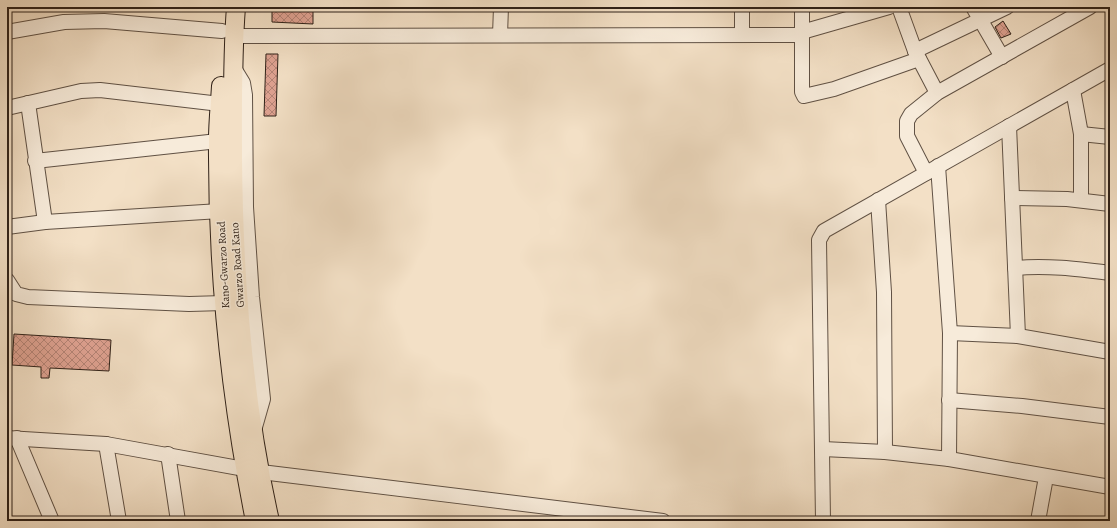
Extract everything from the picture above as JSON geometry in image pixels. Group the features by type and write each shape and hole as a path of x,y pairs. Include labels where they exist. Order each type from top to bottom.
{"main road":[{"name":"Kano-Gwarzo Road","path":"224,7 228,34 220,104 218,141 224,303 253,470 268,520"},
{"name":"Gwarzo Road Kano","path":"236,7 228,34 232,65 233,201 236,256 253,434 253,470"}],"street":[{"path":"500,35 501,7"},
{"path":"742,7 742,35"},
{"path":"802,7 802,92 804,96 834,89 917,55 979,20 1007,7"},
{"path":"7,32 64,22 104,21 228,34 742,35 802,33 888,7"},
{"path":"899,7 917,55 937,93"},
{"path":"973,7 979,20 1002,57"},
{"path":"949,459 950,333 932,169 908,136 907,121 911,114 937,93 1090,7"},
{"path":"823,521 819,240 824,231 1110,69"},
{"path":"7,108 81,91 100,90 220,104"},
{"path":"1073,90 1081,134 1080,200"},
{"path":"28,103 35,161 45,222"},
{"path":"1009,126 1018,336"},
{"path":"1081,134 1110,137"},
{"path":"35,161 218,141"},
{"path":"1012,198 1080,200 1110,204"},
{"path":"878,200 884,292 885,452"},
{"path":"7,227 45,222 220,211"},
{"path":"1015,268 1036,266 1064,267 1110,273"},
{"path":"7,280 11,289 16,294 28,297 189,304 224,303"},
{"path":"950,333 1018,336 1110,352"},
{"path":"949,400 1022,406 1110,417"},
{"path":"52,521 12,438 106,444 253,470 663,521"},
{"path":"106,444 119,521"},
{"path":"823,449 885,452 949,459 1110,487"},
{"path":"168,454 178,521"},
{"path":"1038,521 1046,477"}],"building":[{"path":"272,7 291,7 290,10 313,11 313,24 272,22"},
{"path":"1003,21 1011,34 1001,38 995,27"},
{"path":"266,54 278,54 276,116 264,116"},
{"path":"14,334 111,340 109,371 50,368 49,378 41,378 41,367 12,365"}]}
